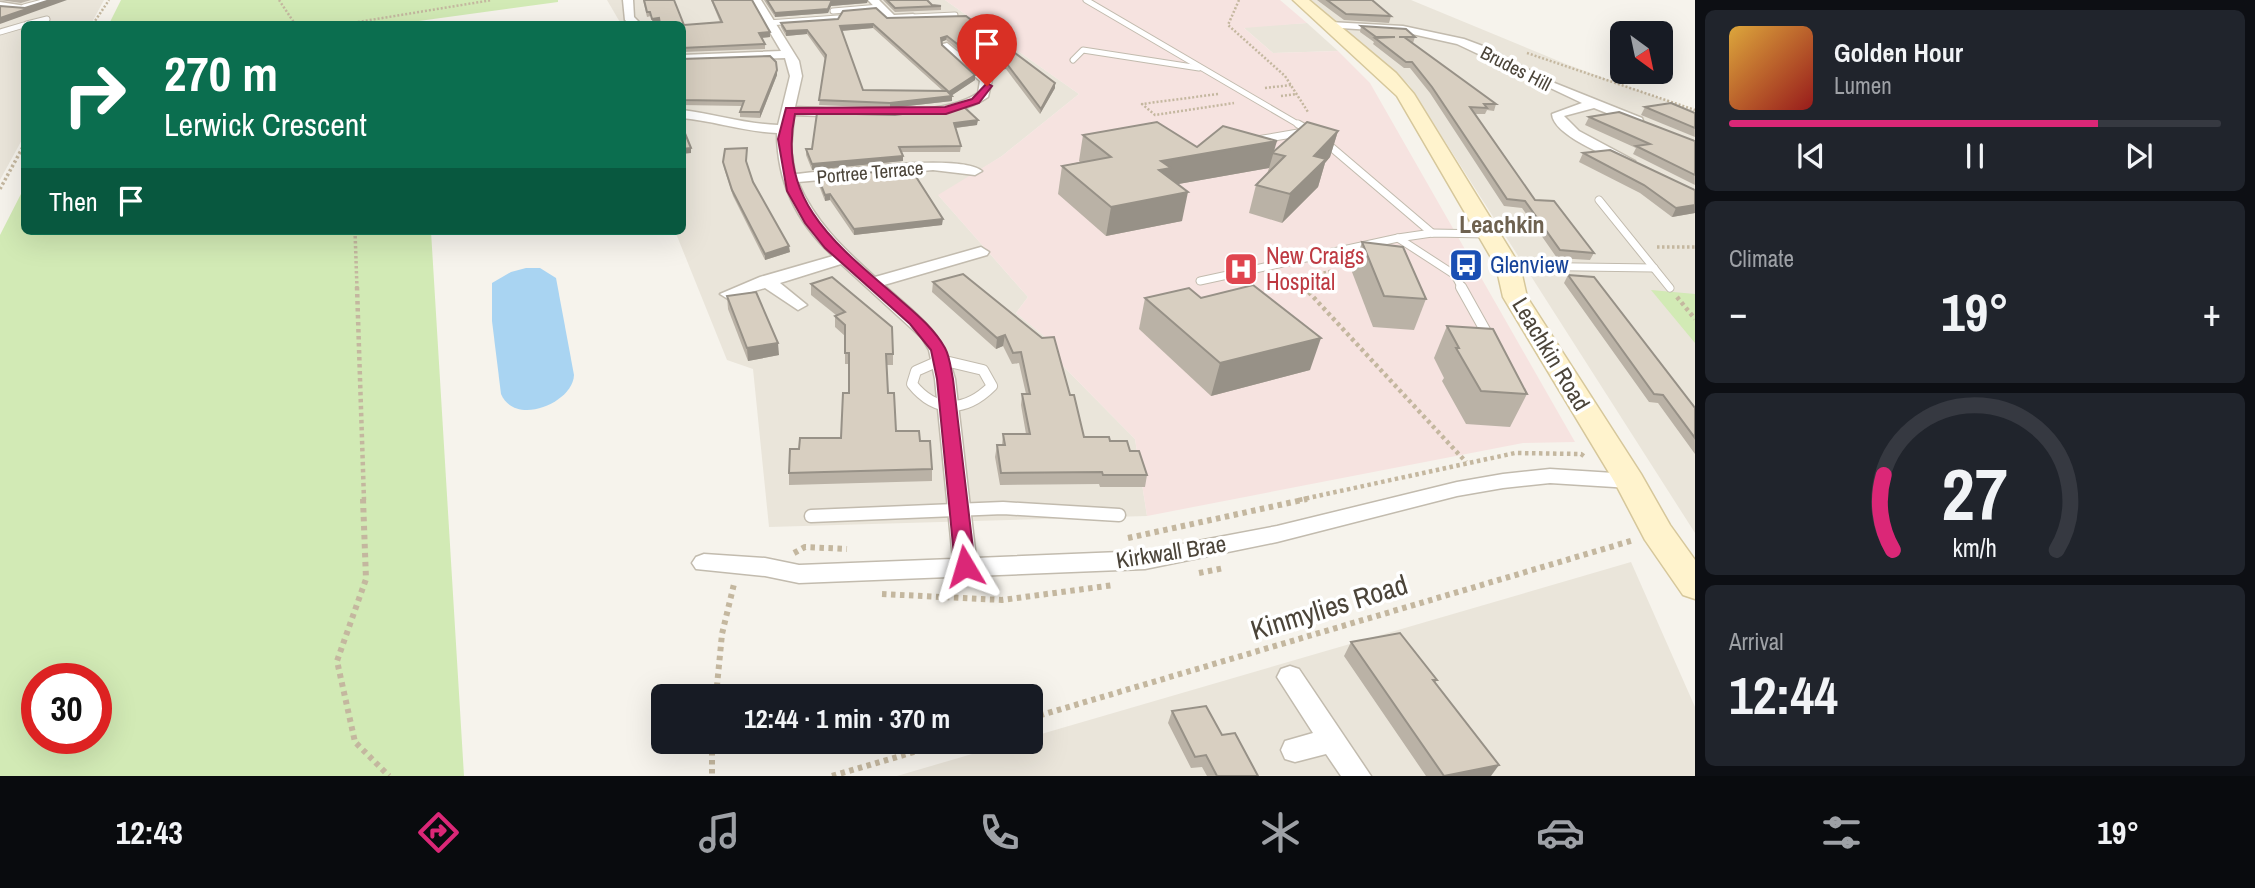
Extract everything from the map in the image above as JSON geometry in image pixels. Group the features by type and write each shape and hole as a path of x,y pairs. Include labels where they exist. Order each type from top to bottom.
{"street":[{"path":"628,0 629,18 632,21"},
{"path":"756,0 790,54 796,76 784,129 783,149 789,180 801,207 820,234 843,258 929,335 941,360 965,566"},
{"name":"Leachkin Road","path":"1300,0 1390,77 1405,94 1508,266 1515,297 1621,481 1695,586"},
{"path":"876,4 891,18"},
{"path":"0,5 25,7"},
{"path":"0,10 12,6"},
{"path":"876,25 891,18 913,17"},
{"name":"Brudes Hill","path":"1329,25 1403,29 1460,41 1594,104 1651,127"},
{"path":"790,110 925,113 961,107 975,101 987,86 986,80 947,46"},
{"path":"686,58 790,54"},
{"path":"936,60 959,57"},
{"path":"1594,104 1565,110 1558,114 1558,119 1574,134 1647,170"},
{"path":"686,114 712,117 737,126 784,129"},
{"path":"717,136 737,126"},
{"name":"Portree Terrace","path":"789,180 919,167 948,174 975,171"},
{"path":"927,249 942,261"},
{"path":"872,283 981,252"},
{"path":"728,294 843,258"},
{"path":"766,281 799,305"},
{"name":"Kirkwall Brae","path":"704,564 765,567 799,574 1144,560 1277,534 1457,489 1503,481 1550,476 1621,481"},
{"path":"1290,677 1357,776"},
{"path":"1295,750 1334,740"}],"lane":[{"path":"25,7 50,0"},
{"path":"1086,0 1311,131 1432,233"},
{"path":"833,11 876,4"},
{"path":"913,17 955,15"},
{"path":"768,23 838,18"},
{"path":"40,21 47,19"},
{"path":"0,33 21,27"},
{"path":"1073,60 1083,50 1203,68"},
{"path":"1256,148 1247,142 1311,131"},
{"path":"1599,200 1670,288"},
{"path":"1200,281 1398,238 1432,233 1489,234"},
{"path":"1398,238 1455,275 1486,340 1497,352"},
{"path":"1508,266 1654,268"},
{"path":"941,360 983,370 992,386 979,402 948,409 921,398 912,384 916,371 941,360"},
{"path":"811,516 958,508 1074,510 1119,515"}],"path":[{"path":"95,21 109,0"},
{"path":"279,0 293,21"},
{"path":"364,21 492,0"},
{"path":"1239,0 1228,25 1286,76 1312,118"},
{"path":"1522,51 1695,110"},
{"path":"1291,85 1142,104 1155,114 1297,94"},
{"path":"0,189 21,150"},
{"path":"355,235 366,579 337,661 355,742 389,776"},
{"path":"1636,247 1695,247"},
{"path":"1341,269 1297,279 1466,463"},
{"path":"1670,288 1695,318"},
{"path":"1117,540 1515,453 1581,454 1621,481"},
{"name":"Kinmylies Road","path":"1043,714 1641,538"},
{"path":"765,567 805,547 858,549"},
{"path":"717,684 722,634 738,566"},
{"path":"712,754 712,776"},
{"path":"832,776 907,754"}],"shaded area":[{"path":"0,0 104,0 93,21 21,21 21,142 0,180"},
{"path":"607,0 945,0 1079,94 1002,156 939,196 1028,297 1016,313 1050,341 1061,364 1135,439 1147,516 769,527 753,369 727,360 677,235 686,235 686,21 619,21"},
{"name":"New Craigs Hospital","path":"945,0 1280,0 1307,23 1244,28 1273,53 1338,51 1370,83 1575,442 1523,443 1147,516 1135,439 1061,364 1050,341 1016,313 1028,297 938,195 1002,156 1079,94"},
{"path":"1311,0 1411,0 1610,80 1610,84 1621,84 1695,111 1695,533 1409,85"},
{"path":"1307,23 1338,51 1273,53 1243,27"},
{"path":"1631,562 1695,707 1695,776 897,776 972,754 1043,754 1043,734"}],"green space":[{"path":"121,0 558,0 419,21 110,21"},
{"path":"21,194 21,235 431,235 464,776 0,776 0,235"},
{"path":"1651,290 1695,294 1695,343"}],"water":[{"path":"540,268 556,278 574,375 571,385 554,402 530,410 518,409 508,404 501,394 492,321 492,283 511,272"}],"building":[{"path":"53,0 0,18 0,6 25,8"},
{"path":"644,0 674,0 682,21 660,21 659,18 652,19 650,12 647,12"},
{"path":"712,0 752,0 770,32 759,33 765,44 686,48 686,25 722,22"},
{"path":"767,0 851,0 831,2 828,9 775,13"},
{"path":"887,0 927,0 932,5 941,6 895,8"},
{"path":"1327,0 1372,0 1391,16 1346,14"},
{"path":"876,8 887,18 966,16 1055,83 1041,109 1007,64 987,67 947,36 941,38 942,45 975,75 949,92 873,24 840,26 863,90 947,91 952,96 890,103 819,100 826,55 807,30 786,31 781,23 838,19 843,11"},
{"path":"1361,26 1406,29 1415,37 1404,37 1496,104 1484,104 1487,108 1470,107 1535,200 1554,201 1594,253 1560,250 1525,201 1507,199 1432,87 1412,62 1406,62 1375,38 1395,37 1376,37"},
{"path":"770,56 776,62 777,70 760,112 740,112 744,101 686,100 686,59"},
{"path":"1671,103 1695,113 1695,128 1645,107"},
{"path":"963,106 978,120 954,123 961,146 899,147 903,156 812,164 806,149 812,149 817,113 895,115"},
{"path":"1619,112 1695,141 1695,175 1636,146 1650,144 1589,117"},
{"path":"1157,122 1197,147 1223,126 1277,141 1161,161 1171,168 1159,170 1188,192 1111,207 1062,166 1111,157 1083,135"},
{"path":"1307,122 1338,131 1314,156 1326,159 1290,194 1256,185 1285,156 1272,153"},
{"path":"686,136 691,148 686,149"},
{"path":"747,148 746,161 753,182 789,246 765,254 732,190 723,162 725,149"},
{"path":"1610,150 1695,190 1695,205 1676,208 1644,185 1583,153"},
{"path":"911,169 943,219 854,229 830,194 825,195 818,177"},
{"path":"1362,242 1403,247 1426,299 1384,296"},
{"path":"963,274 1042,338 1054,337 1070,395 1074,395 1084,437 1109,437 1110,441 1127,441 1130,451 1139,451 1147,475 1103,475 1102,472 1001,473 997,445 1005,445 1003,434 1030,434 1022,394 1030,394 1021,352 1013,353 1005,335 997,338 933,282"},
{"path":"1568,275 1594,277 1695,408 1695,438 1663,395 1654,394"},
{"path":"832,277 892,327 893,354 886,354 888,393 894,393 896,431 919,431 920,441 930,441 932,469 789,473 790,449 799,449 800,438 841,438 843,393 849,393 849,353 845,353 845,325 835,316 845,312 811,284"},
{"path":"1253,285 1321,338 1220,363 1145,298 1189,288 1201,298"},
{"path":"756,292 778,343 747,348 727,296"},
{"path":"1447,326 1493,329 1527,394 1481,391 1456,348 1459,348"},
{"path":"1400,633 1499,765 1444,776 1351,642"},
{"path":"1206,706 1222,735 1235,733 1258,776 1217,776 1206,755 1195,757 1172,711"}],"place":[{"name":"Glenview","path":"1466,265"},
{"name":"New Craigs Hospital","path":"1241,269"}],"district":[{"name":"Leachkin","path":"1502,225"}],"route":[{"path":"965,566 945,379 938,350 915,320 820,234 793,191 783,149 784,129 790,110 925,113 961,107 975,101 984,94 987,86"}]}
